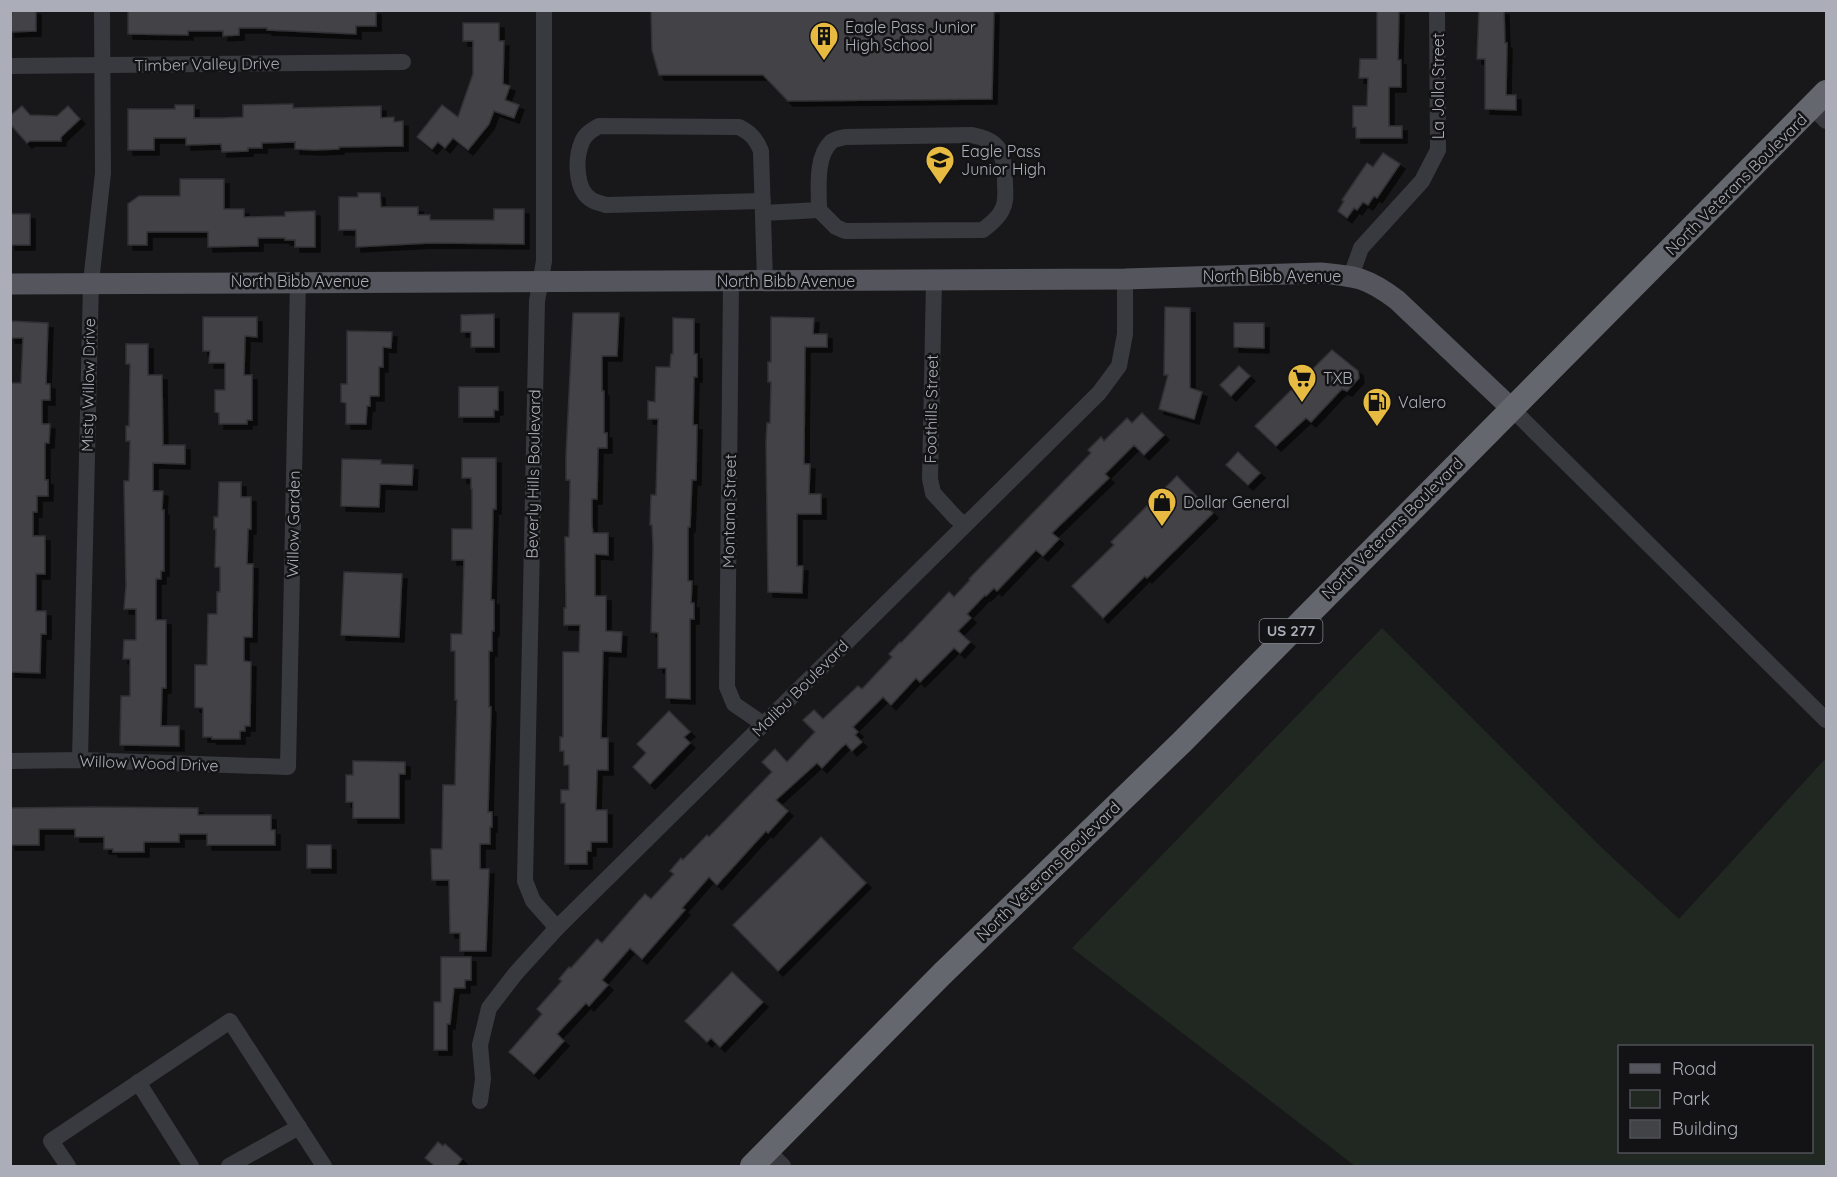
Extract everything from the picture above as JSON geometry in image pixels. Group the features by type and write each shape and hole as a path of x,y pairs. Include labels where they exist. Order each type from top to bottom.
{"highway":[{"name":"North Veterans Boulevard","path":"768,1161 942,974 1182,741 1511,408 1822,107"}],"main road":[{"name":"North Bibb Avenue","path":"10,284 1125,279 1321,273 1351,276 1377,284 1397,300 1511,408"}],"street":[{"name":"Misty Willow Drive","path":"80,760 90,282 103,172 102,10"},
{"name":"Beverly Hills Boulevard","path":"544,10 544,261 537,301 525,881 533,901 557,928"},
{"name":"La Jolla Street","path":"1351,276 1361,248 1422,181 1438,150 1437,10"},
{"name":"Timber Valley Drive","path":"10,66 404,62"},
{"path":"765,281 763,207 761,151 756,139 739,127 599,126 588,133 578,157 578,172 580,186 590,200 606,205 763,207 819,210 836,227 845,231 982,230 998,218 1006,201 1005,159 999,147 985,138 971,135 845,137 832,141 824,153 819,171 819,210"},
{"name":"Malibu Boulevard","path":"480,1101 483,1079 480,1045 489,1008 516,973 557,928 1099,393 1119,366 1125,334 1125,279"},
{"name":"Foothills Street","path":"934,280 930,479 933,493 948,511 965,525"},
{"name":"Willow Garden","path":"288,767 298,281"},
{"name":"Montana Street","path":"731,281 727,687 734,704 763,724"},
{"path":"1511,408 1827,720"},
{"name":"Willow Wood Drive","path":"10,761 80,760 288,767"},
{"path":"68,1167 51,1141 230,1021 324,1167"},
{"path":"138,1083 191,1167"},
{"path":"229,1167 299,1127"}],"green space":[{"path":"1382,628 1603,849 1679,919 1826,758 1826,1166 1355,1166 1072,948"}],"building":[{"path":"12,10 36,10 36,31 10,32"},
{"path":"128,10 376,10 376,26 356,26 356,34 239,28 239,35 223,36 223,31 188,31 188,35 128,34"},
{"name":"Eagle Pass Junior High School","path":"651,10 994,10 992,99 788,101 763,75 659,75 652,50"},
{"path":"1377,10 1399,10 1398,60 1401,60 1401,87 1389,87 1389,126 1402,126 1402,138 1356,138 1356,127 1353,127 1353,106 1367,106 1368,78 1359,78 1360,59 1377,59"},
{"path":"1479,10 1504,10 1505,43 1507,43 1506,95 1516,95 1516,110 1485,109 1485,59 1477,59"},
{"path":"463,23 499,23 499,41 504,41 503,84 510,86 505,100 519,105 514,118 494,111 489,124 468,150 453,138 445,148 438,142 432,149 417,137 442,105 458,117 473,74 473,41 463,41"},
{"path":"293,104 293,108 381,106 381,118 394,117 394,122 403,121 403,146 339,147 339,149 315,150 295,149 295,142 262,143 262,148 222,152 221,144 186,145 186,138 154,138 154,150 128,150 128,109 175,109 175,105 194,105 194,118 221,118 243,117 243,105"},
{"path":"22,106 30,115 57,116 68,106 80,119 61,137 61,141 30,141 27,143 10,124 10,116"},
{"path":"1383,153 1400,164 1377,198 1374,196 1368,205 1363,202 1357,210 1354,208 1347,218 1338,211 1344,201 1342,200 1367,163 1373,167"},
{"path":"180,179 224,179 224,209 244,209 244,217 285,216 285,212 315,211 315,247 295,247 295,240 285,240 285,238 258,238 258,246 208,247 208,232 147,232 147,245 128,245 128,204 139,196 180,196"},
{"path":"358,193 380,193 381,207 418,207 418,215 430,215 430,220 494,220 494,209 524,209 524,244 430,243 356,247 356,230 339,230 339,197 358,197"},
{"path":"10,214 30,214 30,245 10,245"},
{"path":"1165,307 1190,308 1190,388 1202,392 1194,419 1159,409 1168,375 1164,375"},
{"path":"573,313 619,313 617,356 602,356 604,433 607,433 607,448 598,448 597,499 592,499 592,525 593,533 608,533 608,555 595,554 595,596 606,596 606,631 622,632 621,652 603,651 601,738 608,738 608,770 597,770 596,810 607,810 607,842 591,842 591,851 587,851 587,864 565,864 565,803 561,803 561,790 569,790 569,765 564,765 564,751 560,751 560,737 563,737 563,652 579,652 580,625 564,625 564,608 566,608 565,537 569,537 570,480 566,480 566,456"},
{"path":"494,314 494,347 471,347 471,332 461,332 461,315"},
{"path":"203,317 257,317 257,337 245,336 244,375 252,375 252,420 247,420 247,424 219,424 219,413 215,412 215,390 225,390 225,363 209,363 210,351 203,351"},
{"path":"771,317 814,318 813,334 827,334 827,347 805,347 804,464 810,464 809,494 821,494 821,514 797,514 797,566 803,566 802,593 768,592 766,444 767,423 770,423 771,382 768,382 768,362 771,362"},
{"path":"673,318 694,319 694,354 697,354 693,425 697,425 696,480 692,480 690,527 688,527 688,581 692,581 691,603 694,603 694,619 690,619 690,699 666,698 666,668 658,668 658,633 651,632 653,547 652,525 650,525 651,495 656,495 658,419 648,419 648,401 655,402 656,367 670,367 671,354 673,354"},
{"path":"10,321 48,323 46,384 50,384 50,400 42,400 42,424 50,424 49,443 45,443 45,480 48,480 48,496 37,496 37,512 33,512 33,536 45,536 45,574 36,574 36,611 46,611 46,634 41,634 40,673 10,672 10,383 21,383 23,338 10,338"},
{"path":"1234,323 1264,323 1264,348 1234,347"},
{"path":"347,331 392,332 391,348 383,347 383,367 379,367 379,396 370,396 366,424 346,424 346,403 341,402 341,384 347,384"},
{"path":"126,344 148,344 148,375 162,375 163,445 185,445 185,464 153,463 153,491 163,491 162,510 164,510 164,571 161,571 161,579 156,579 156,620 166,620 166,688 162,688 161,726 179,726 179,746 120,745 121,696 130,696 130,659 123,659 124,640 136,640 136,609 124,609 126,586 124,481 129,481 130,441 126,441 126,426 129,426 130,364 126,364"},
{"name":"TXB","path":"1332,350 1358,371 1359,378 1347,391 1342,389 1311,422 1306,418 1276,446 1255,426"},
{"path":"1239,366 1250,376 1231,396 1220,385"},
{"path":"459,387 498,387 498,410 494,410 494,417 459,417"},
{"path":"1142,413 1164,435 1144,455 1134,445 1105,474 1109,478 1052,533 1059,539 1043,556 1036,550 997,591 994,588 967,614 971,618 958,631 970,642 960,653 954,648 920,682 916,678 891,705 883,697 853,727 858,732 855,735 862,742 852,751 846,744 822,768 817,763 776,800 788,811 768,833 766,831 717,885 709,877 682,908 685,910 642,959 630,948 602,980 608,985 589,1006 586,1003 557,1034 564,1041 534,1074 509,1052 542,1014 537,1009 562,981 559,979 569,967 571,968 597,939 602,943 645,894 651,899 674,874 670,871 681,858 683,860 707,835 709,837 772,772 762,762 775,749 787,762 815,732 803,720 814,710 823,719 858,686 862,689 892,657 889,654 900,642 949,592 954,597 1091,453 1088,450 1101,437 1104,441 1127,418 1132,423"},
{"path":"1238,452 1260,473 1248,485 1226,465"},
{"path":"462,458 496,458 491,600 494,600 494,631 492,631 492,651 489,651 489,707 491,707 488,812 492,812 492,827 490,827 490,844 480,844 480,869 489,869 486,951 460,951 460,933 450,933 449,880 432,880 431,849 442,849 443,785 455,785 457,700 455,700 455,651 451,651 451,634 462,634 464,560 452,560 452,529 472,529 471,478 462,478"},
{"path":"342,459 381,460 381,464 413,465 412,485 380,484 379,507 341,506"},
{"name":"Dollar General","path":"1177,476 1213,513 1103,618 1072,586 1114,545 1111,542"},
{"path":"219,482 241,482 241,497 251,497 251,529 248,529 247,564 253,564 252,637 244,637 244,661 251,662 250,726 245,726 245,731 240,731 240,739 203,737 203,708 195,707 195,665 207,665 208,614 217,614 217,592 220,592 220,567 215,567 216,529 214,529 214,517 218,517"},
{"path":"344,572 402,574 399,637 341,635"},
{"path":"669,711 690,732 684,737 690,743 650,784 633,767 646,753 637,744"},
{"path":"353,761 405,762 405,774 399,774 399,818 353,818 353,802 346,802 346,775 353,775"},
{"path":"10,808 198,808 198,815 271,815 271,830 275,830 275,845 207,845 207,834 179,834 179,842 144,842 144,852 113,852 113,849 104,849 104,837 75,837 75,829 39,829 39,845 10,845"},
{"path":"821,837 866,883 778,971 733,925"},
{"path":"307,845 331,845 331,868 307,868"},
{"path":"441,957 471,957 471,980 465,980 465,988 454,988 450,1024 447,1024 447,1050 434,1050 434,1002 441,1002"},
{"path":"732,972 763,1002 720,1047 711,1038 707,1042 685,1021"},
{"path":"438,1142 443,1146 445,1144 462,1159 456,1167 436,1167 425,1158"}],"place":[{"name":"Eagle Pass Junior High School","path":"824,62"},
{"name":"Eagle Pass Junior High","path":"940,186"},
{"name":"TXB","path":"1302,404"},
{"name":"Valero","path":"1377,428"},
{"name":"Dollar General","path":"1162,528"}]}
